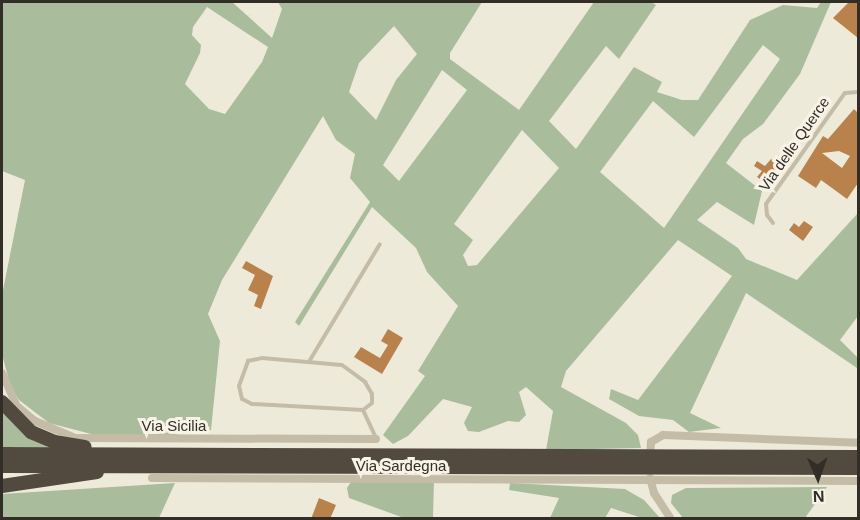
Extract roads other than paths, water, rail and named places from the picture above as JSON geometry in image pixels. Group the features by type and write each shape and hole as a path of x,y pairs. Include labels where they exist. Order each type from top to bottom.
{"highway":[{"path":"2,402 32,432 54,442 135,460"},
{"path":"2,454 135,460 858,468"},
{"path":"2,466 135,460 858,457"},
{"path":"2,486 90,474 135,460"},
{"path":"2,477 90,474"}],"street":[{"name":"Via Sicilia","path":"2,373 16,406 35,422 75,438 376,439"},
{"path":"670,519 650,477 649,446 655,438 672,435 742,441 858,443"},
{"name":"Via Sardegna","path":"152,478 650,477 858,481"}],"lane":[{"name":"Via delle Querce","path":"773,223 765,210 766,204 845,93 858,92"},
{"path":"310,360 380,244"},
{"path":"262,358 310,360 355,371 372,394 372,403 363,410 252,404 242,399 239,386 248,361 262,358"},
{"path":"363,410 376,439"}]}
